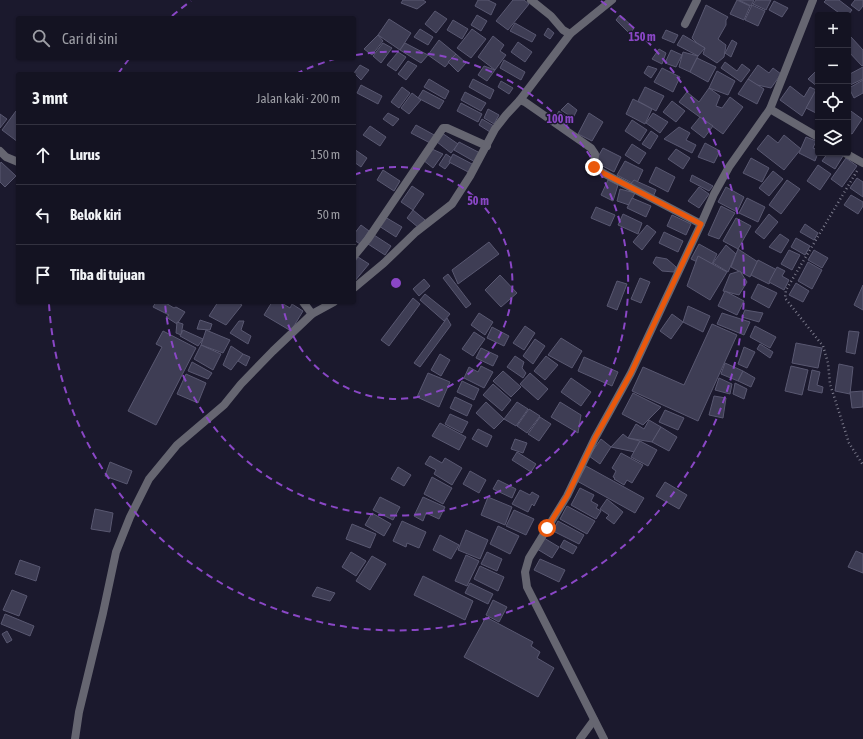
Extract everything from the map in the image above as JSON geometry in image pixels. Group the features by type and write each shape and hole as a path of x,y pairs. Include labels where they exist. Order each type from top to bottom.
{"street":[{"path":"531,0 551,16 563,30 570,34"},
{"path":"356,286 384,263 416,232 452,204 470,176 496,129 506,115 520,100 570,34 612,0"},
{"path":"685,24 697,0"},
{"path":"604,739 527,587 525,572 529,558 567,496 595,438 631,373 714,194 729,167 770,109 813,0"},
{"path":"520,100 591,148 595,154 594,167 701,224"},
{"path":"770,109 815,135"},
{"path":"356,254 368,239 443,128 447,128 487,146"},
{"path":"0,151 16,161"},
{"path":"850,156 863,163"},
{"path":"304,304 312,314"},
{"path":"75,739 79,712 116,552 130,517 149,479 177,445 224,405 252,372 312,314 330,304"},
{"path":"580,739 594,720"}],"path":[{"path":"863,163 785,294 786,298 823,346 828,363 830,384 849,443 863,465"}],"building":[{"path":"403,0 423,0 426,2 417,9 401,3"},
{"path":"478,0 488,0 496,4 491,15 475,6"},
{"path":"513,0 524,0 529,4 508,30 496,21"},
{"path":"737,0 750,6 744,20 730,14"},
{"path":"739,0 754,0 751,6"},
{"path":"756,0 771,0 766,10 753,4"},
{"path":"826,0 839,0 852,10 850,12 838,12 824,2"},
{"path":"855,0 863,0 863,6 859,11 851,5"},
{"path":"774,1 788,8 782,17 769,10"},
{"path":"706,5 728,17 726,20 726,25 718,39 726,45 724,57 717,63 703,54 705,48 692,38"},
{"path":"752,5 765,11 758,26 745,20"},
{"path":"435,11 447,19 436,33 425,24"},
{"path":"477,15 487,21 481,31 471,25"},
{"path":"620,15 634,28 630,34 616,20"},
{"path":"389,19 411,33 400,50 378,35"},
{"path":"453,20 468,29 462,39 447,30"},
{"path":"515,23 536,35 532,42 510,31"},
{"path":"548,28 554,33 550,39 544,35"},
{"path":"420,29 433,37 428,45 414,37"},
{"path":"472,29 486,39 471,58 457,48"},
{"path":"666,30 678,35 674,43 662,38"},
{"path":"378,35 383,41 372,55 364,49"},
{"path":"683,35 705,48 698,56 677,45"},
{"path":"493,36 504,45 500,51 506,55 495,70 478,57"},
{"path":"851,37 863,50 862,66 851,54"},
{"path":"439,40 456,54 445,67 428,55"},
{"path":"732,40 737,43 731,57 725,53"},
{"path":"518,42 532,52 525,62 511,52"},
{"path":"383,43 392,48 381,63 373,56"},
{"path":"405,43 428,55 421,63 400,50"},
{"path":"659,49 666,53 662,64 652,59"},
{"path":"671,50 682,55 676,67 665,63"},
{"path":"398,52 406,57 396,71 387,65"},
{"path":"683,52 698,56 690,72 679,67"},
{"path":"456,54 466,63 458,72 448,62"},
{"path":"697,58 716,67 708,82 690,72"},
{"path":"504,60 525,72 521,80 500,68"},
{"path":"408,61 417,66 406,80 398,74"},
{"path":"725,62 737,71 742,64 750,70 741,82 721,68"},
{"path":"360,65 369,70 361,80 355,72"},
{"path":"758,65 769,73 773,68 781,74 771,88 757,85 748,79"},
{"path":"484,66 495,70 487,81 478,75"},
{"path":"648,66 657,69 651,78 644,73"},
{"path":"863,67 863,79 851,85 851,73"},
{"path":"662,68 680,77 673,92 654,82"},
{"path":"717,71 735,81 728,95 709,88"},
{"path":"815,72 815,85 808,79"},
{"path":"429,79 449,91 445,99 424,87"},
{"path":"473,79 494,90 490,99 469,87"},
{"path":"748,79 764,89 757,104 738,94"},
{"path":"863,80 863,93 854,98 851,92 851,87"},
{"path":"501,81 513,88 509,94 498,87"},
{"path":"361,85 382,96 378,104 357,93"},
{"path":"790,86 804,97 810,87 815,90 802,116 780,100"},
{"path":"402,87 410,93 399,108 391,102"},
{"path":"645,87 664,96 656,111 638,101"},
{"path":"709,88 720,96 716,106 722,108 730,97 743,107 723,134 679,102 687,92 699,102"},
{"path":"423,90 444,101 439,109 418,98"},
{"path":"465,92 486,103 481,111 461,100"},
{"path":"815,92 815,112 806,108"},
{"path":"412,93 421,100 409,114 401,108"},
{"path":"633,99 652,109 645,124 626,114"},
{"path":"672,101 685,111 676,122 663,112"},
{"path":"461,103 482,114 478,122 457,111"},
{"path":"568,103 577,110 573,118 561,110"},
{"path":"488,109 499,115 494,124 484,118"},
{"path":"16,111 16,140 2,130"},
{"path":"559,111 570,120 566,127 555,118"},
{"path":"851,111 862,119 851,134"},
{"path":"388,113 399,119 393,126 383,119"},
{"path":"589,113 603,122 592,141 578,134"},
{"path":"653,113 668,122 660,133 646,123"},
{"path":"0,114 7,119 0,128"},
{"path":"700,117 713,126 704,138 691,128"},
{"path":"482,119 494,126 490,132 479,125"},
{"path":"632,120 647,130 640,141 625,131"},
{"path":"416,125 436,136 432,144 411,133"},
{"path":"370,126 386,137 380,146 363,135"},
{"path":"679,127 690,133 686,140 696,145 692,153 664,139"},
{"path":"651,131 658,136 650,149 642,144"},
{"path":"442,133 458,144 451,153 437,142"},
{"path":"768,135 778,143 784,135 801,149 784,170 757,149"},
{"path":"806,137 815,141 813,148 815,149 815,156 817,156 815,161 799,153"},
{"path":"459,142 480,153 475,162 454,150"},
{"path":"705,143 720,151 714,163 698,157"},
{"path":"632,144 646,153 639,164 625,155"},
{"path":"603,148 621,157 614,172 595,162"},
{"path":"432,149 443,154 433,168 423,160"},
{"path":"676,149 690,158 683,169 668,159"},
{"path":"356,150 367,158 361,167 356,163"},
{"path":"446,154 453,159 445,169 439,165"},
{"path":"453,154 474,165 470,173 449,162"},
{"path":"826,156 843,156 835,169 822,161"},
{"path":"751,158 769,168 762,182 743,173"},
{"path":"846,158 857,166 842,187 831,179"},
{"path":"625,161 643,170 636,185 617,175"},
{"path":"1,162 16,176 5,187 0,182"},
{"path":"818,165 831,174 820,190 807,181"},
{"path":"656,167 675,177 668,192 649,182"},
{"path":"383,170 400,181 394,191 377,180"},
{"path":"773,171 783,179 769,196 759,188"},
{"path":"692,175 713,186 709,191 690,181"},
{"path":"857,178 863,182 863,197 850,188"},
{"path":"608,180 618,185 613,201 601,195"},
{"path":"634,180 656,190 653,197 630,185"},
{"path":"787,180 800,189 781,214 769,205"},
{"path":"412,186 424,194 413,210 401,202"},
{"path":"699,187 709,194 699,208 688,201"},
{"path":"726,187 744,197 737,212 718,202"},
{"path":"620,189 635,193 629,205 617,201"},
{"path":"851,195 863,202 863,206 858,214 844,205"},
{"path":"632,198 651,206 646,217 627,208"},
{"path":"747,198 765,207 758,222 739,213"},
{"path":"721,206 735,213 719,239 708,235"},
{"path":"596,207 615,215 610,226 591,218"},
{"path":"413,210 425,220 419,228 407,218"},
{"path":"623,214 642,223 638,234 618,225"},
{"path":"769,214 778,222 764,239 755,232"},
{"path":"672,215 691,224 686,235 667,226"},
{"path":"385,217 402,227 396,237 379,226"},
{"path":"736,218 751,226 738,249 723,241"},
{"path":"805,224 818,233 814,240 800,232"},
{"path":"361,225 369,231 360,244 356,241 356,231"},
{"path":"647,225 656,232 642,250 633,242"},
{"path":"664,232 683,241 678,252 659,243"},
{"path":"780,234 789,240 781,253 769,247"},
{"path":"374,235 391,246 385,255 368,244"},
{"path":"796,238 810,246 805,255 791,247"},
{"path":"489,242 499,254 458,284 452,270"},
{"path":"699,244 717,254 710,268 691,259"},
{"path":"726,245 736,254 728,272 713,263"},
{"path":"738,249 758,262 750,277 731,267"},
{"path":"789,250 800,255 792,270 781,264"},
{"path":"814,250 828,258 822,268 808,260"},
{"path":"698,256 727,272 710,300 687,286"},
{"path":"358,257 369,264 356,280 356,260"},
{"path":"656,257 667,259 676,267 674,272 662,271 653,263"},
{"path":"758,260 777,270 769,284 751,275"},
{"path":"808,262 822,270 812,289 798,281"},
{"path":"777,267 785,271 782,276 789,280 784,290 769,282"},
{"path":"740,271 747,282 739,295 723,291 730,274"},
{"path":"448,274 471,304 466,308 443,278"},
{"path":"500,275 517,293 501,307 485,290"},
{"path":"640,278 650,282 641,303 631,299"},
{"path":"424,279 430,286 419,296 413,289"},
{"path":"617,281 627,284 617,310 607,306"},
{"path":"796,283 809,291 803,302 789,295"},
{"path":"758,284 777,293 769,308 751,298"},
{"path":"863,285 863,310 854,305"},
{"path":"725,291 744,301 737,315 718,306"},
{"path":"425,294 450,314 444,321 420,300"},
{"path":"413,298 420,304 389,346 381,340"},
{"path":"155,304 167,304 185,312 177,324 166,317 169,315 153,307"},
{"path":"217,304 242,305 226,325 209,316"},
{"path":"271,304 283,304 290,308 292,304 303,311 291,331 264,315"},
{"path":"688,306 710,316 703,332 683,322"},
{"path":"745,310 763,313 759,322 742,317"},
{"path":"479,313 493,322 485,335 471,325"},
{"path":"722,313 750,322 744,335 717,324"},
{"path":"672,314 683,322 671,339 660,331"},
{"path":"447,318 451,325 420,367 414,363"},
{"path":"200,320 212,324 210,330 197,329"},
{"path":"239,321 244,321 241,330 251,336 248,344 230,333"},
{"path":"177,322 183,324 181,335 176,333"},
{"path":"712,324 737,335 698,421 632,391 643,367 684,385"},
{"path":"525,326 535,333 524,350 513,343"},
{"path":"755,326 776,337 770,348 750,337"},
{"path":"492,327 509,336 504,346 487,338"},
{"path":"183,330 203,339 198,346 180,336"},
{"path":"206,330 230,340 223,353 201,345"},
{"path":"163,331 196,348 156,425 128,411 162,347 156,344"},
{"path":"849,331 859,332 855,354 846,352"},
{"path":"474,332 485,339 473,356 462,349"},
{"path":"561,338 582,351 572,368 548,355"},
{"path":"535,339 545,346 533,364 523,356"},
{"path":"796,343 822,348 818,368 792,363"},
{"path":"760,344 773,352 770,358 757,349"},
{"path":"201,345 221,354 213,370 194,359"},
{"path":"231,346 243,354 231,370 223,365"},
{"path":"744,347 755,352 747,368 738,364"},
{"path":"481,348 498,356 493,366 476,358"},
{"path":"243,354 250,357 246,366 238,361"},
{"path":"440,354 450,360 441,376 431,370"},
{"path":"515,356 524,362 522,368 526,373 523,378 507,367"},
{"path":"546,356 558,365 545,380 534,371"},
{"path":"584,357 618,372 612,386 578,371"},
{"path":"192,362 212,373 208,379 188,371"},
{"path":"725,363 743,371 738,381 721,374"},
{"path":"839,364 853,367 850,394 835,391"},
{"path":"481,366 493,372 484,388 464,378 469,367 478,372"},
{"path":"791,366 808,370 802,395 785,391"},
{"path":"812,370 820,372 817,385 823,387 822,393 808,390"},
{"path":"503,371 521,387 511,397 493,381"},
{"path":"743,371 755,378 751,387 738,381"},
{"path":"428,373 450,382 439,407 417,397"},
{"path":"530,373 548,389 538,400 520,384"},
{"path":"186,374 206,383 198,403 177,394"},
{"path":"571,378 591,392 581,406 561,392"},
{"path":"719,378 732,384 730,394 715,390"},
{"path":"462,381 479,389 474,400 457,392"},
{"path":"735,383 747,389 744,399 733,394"},
{"path":"493,384 511,400 502,411 483,395"},
{"path":"863,391 863,407 852,408 850,392"},
{"path":"633,393 661,407 643,425 622,414"},
{"path":"714,396 726,398 723,418 709,415"},
{"path":"455,397 472,405 467,416 450,408"},
{"path":"486,402 504,419 494,429 476,413"},
{"path":"517,402 528,409 516,426 504,419"},
{"path":"560,402 581,415 578,433 551,417"},
{"path":"529,409 540,416 527,433 517,426"},
{"path":"665,410 684,418 678,430 659,422"},
{"path":"450,414 468,422 462,433 445,424"},
{"path":"540,417 551,424 539,441 528,434"},
{"path":"649,420 661,427 652,442 628,438 636,424 644,429"},
{"path":"440,423 466,437 459,450 432,436"},
{"path":"661,427 677,437 669,451 652,442"},
{"path":"478,429 492,436 487,447 472,439"},
{"path":"623,434 628,438 640,441 635,452 611,447"},
{"path":"515,439 527,443 523,453 511,449"},
{"path":"601,439 611,447 600,464 589,456"},
{"path":"640,441 657,450 648,466 631,457"},
{"path":"517,452 536,464 531,472 512,460"},
{"path":"621,453 643,465 632,483 627,480 624,485 614,479 615,478 613,477 616,471 612,468"},
{"path":"430,456 442,463 445,458 462,468 452,485 434,474 436,470 425,464"},
{"path":"110,462 132,471 127,484 105,476"},
{"path":"586,466 644,498 635,513 577,481"},
{"path":"398,467 411,475 404,486 391,479"},
{"path":"470,471 486,480 479,493 463,484"},
{"path":"432,477 452,488 443,504 424,494"},
{"path":"498,480 516,489 512,498 493,489"},
{"path":"665,482 687,495 679,509 656,496"},
{"path":"580,488 594,495 591,501 598,505 596,508 601,511 596,519 571,505"},
{"path":"520,490 530,495 532,492 539,496 534,506 532,504 528,512 512,504"},
{"path":"380,497 400,507 393,520 373,510"},
{"path":"423,497 445,507 439,519 426,513 423,521 414,516"},
{"path":"488,497 512,507 505,525 481,515"},
{"path":"607,499 623,512 614,524 606,518 609,515 600,509"},
{"path":"567,506 595,521 587,534 560,519"},
{"path":"95,509 113,513 110,532 91,529"},
{"path":"514,510 534,519 526,535 506,526"},
{"path":"372,513 391,524 384,536 365,525"},
{"path":"402,521 426,532 419,548 407,543 406,547 393,541"},
{"path":"558,521 584,535 579,544 553,531"},
{"path":"352,524 376,534 370,548 346,539"},
{"path":"498,526 519,536 510,554 490,544"},
{"path":"466,530 488,540 480,559 458,550"},
{"path":"440,535 459,545 451,559 433,550"},
{"path":"544,538 559,547 552,558 537,549"},
{"path":"564,540 577,547 573,554 560,547"},
{"path":"856,551 863,554 863,573 848,567"},
{"path":"351,552 366,561 356,576 342,567"},
{"path":"487,552 502,559 497,571 481,564"},
{"path":"466,555 479,561 467,586 455,581"},
{"path":"372,556 386,564 370,590 356,581"},
{"path":"540,559 565,570 559,582 534,570"},
{"path":"20,560 40,567 36,581 15,574"},
{"path":"480,566 504,577 498,591 474,579"},
{"path":"423,576 473,601 465,620 414,595"},
{"path":"470,583 493,594 488,604 465,593"},
{"path":"317,587 335,593 330,601 312,596"},
{"path":"12,590 27,596 19,616 3,610"},
{"path":"493,600 507,607 499,622 486,615"},
{"path":"5,614 34,626 30,636 1,624"},
{"path":"486,617 533,642 531,646 540,652 537,658 554,668 538,697 464,657"},
{"path":"7,631 12,640 7,643 2,634"}],"route":[{"path":"547,528 567,496 595,438 631,373 701,224 657,202 594,167"}]}
